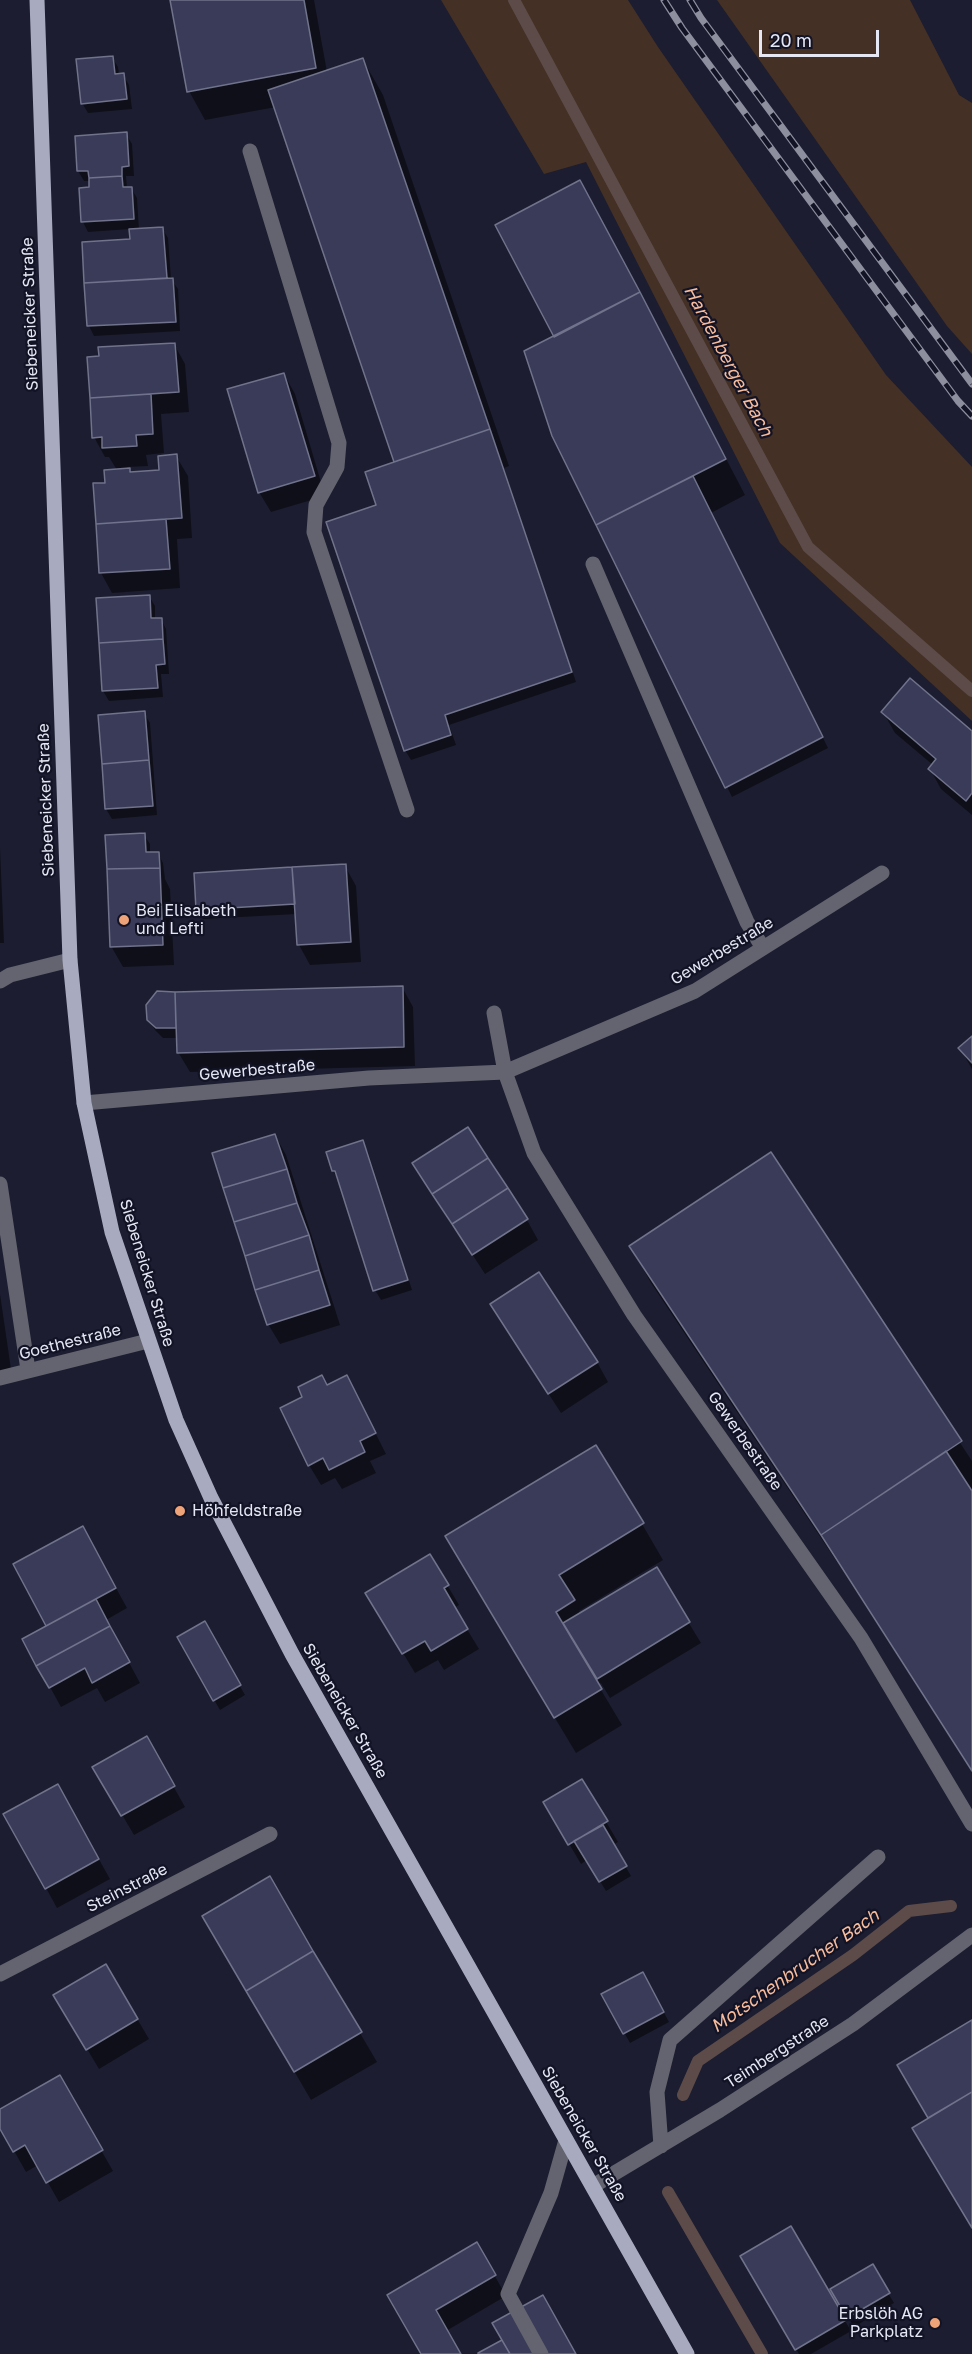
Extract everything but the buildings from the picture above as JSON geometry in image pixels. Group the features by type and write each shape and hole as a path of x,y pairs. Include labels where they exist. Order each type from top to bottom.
{"main road":[{"name":"Siebeneicker Straße","path":"37,0 70,960 84,1103 112,1232 176,1420 207,1488 292,1654 687,2354"}],"street":[{"path":"250,151 339,443 337,467 316,505 314,532 407,810"},
{"path":"593,564 747,922 763,948"},
{"name":"Gewerbestraße","path":"84,1103 369,1078 505,1072 695,992 882,873"},
{"path":"3,975 70,960"},
{"path":"494,1013 505,1072"},
{"name":"Gewerbestraße","path":"505,1072 534,1152 628,1305 861,1638 972,1824"},
{"path":"0,1184 28,1370"},
{"name":"Goethestraße","path":"0,1378 148,1341"},
{"name":"Steinstraße","path":"0,1974 270,1834"},
{"path":"661,2146 657,2092 670,2040 878,1857"},
{"name":"Teimbergstraße","path":"593,2186 661,2146 853,2024 972,1935"},
{"path":"541,2354 508,2294 551,2193 566,2140"}],"shaded area":[{"path":"441,0 628,0 658,47 886,375 972,467 972,721 780,543 586,162 544,174"},
{"path":"717,0 910,0 959,95 972,103 972,354 947,326"}],"waterway":[{"name":"Hardenberger Bach","path":"514,0 808,547 972,691"},
{"name":"Motschenbrucher Bach","path":"683,2095 698,2061 853,1955 909,1911 951,1906"},
{"name":"Motschenbrucher Bach","path":"668,2192 762,2354"}],"railway":[{"path":"664,0 682,28 958,401 972,416"},
{"path":"690,0 972,384"}],"place":[{"name":"Bei Elisabeth und Lefti","path":"124,920"},
{"name":"Höhfeldstraße","path":"180,1511"},
{"name":"Erbslöh AG Parkplatz","path":"935,2323"}]}
